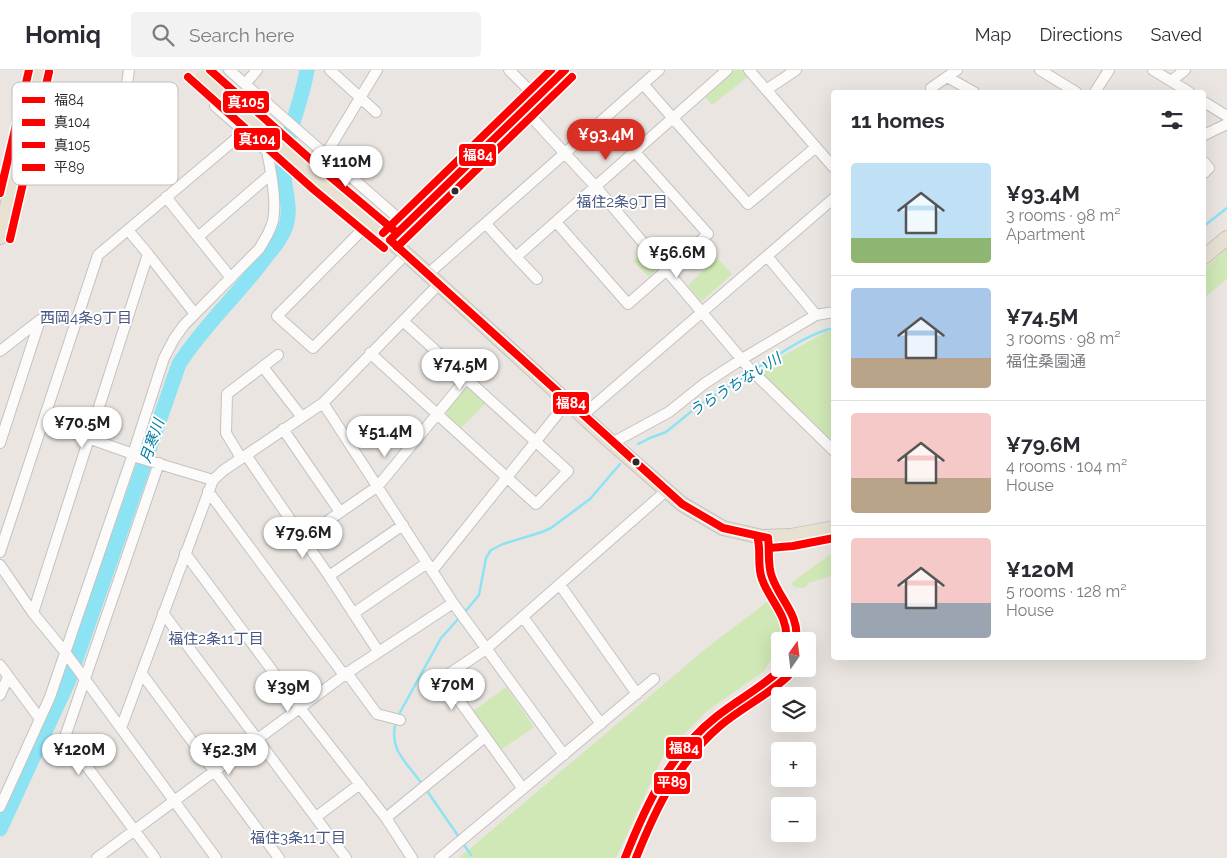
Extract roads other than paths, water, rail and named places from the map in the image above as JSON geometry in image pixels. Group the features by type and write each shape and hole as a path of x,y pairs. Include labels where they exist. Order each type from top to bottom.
{"main road":[{"path":"198,73 320,182 406,254 612,443 682,504 723,528 768,538 831,529"},
{"path":"0,237 12,185"},
{"path":"1206,255 1227,238"}],"street":[{"path":"229,70 406,225"},
{"path":"245,84 257,70"},
{"path":"330,70 376,112"},
{"path":"326,154 377,70"},
{"path":"509,70 538,98"},
{"path":"390,240 565,70"},
{"path":"428,274 659,70"},
{"path":"516,257 727,70"},
{"path":"749,70 831,164"},
{"path":"766,90 796,70"},
{"path":"932,90 931,88 957,70"},
{"path":"1040,70 1073,90"},
{"path":"1096,90 1109,70"},
{"path":"1153,70 1186,90"},
{"path":"1171,81 1185,70"},
{"path":"947,76 971,90"},
{"path":"643,84 748,204 816,147"},
{"path":"0,552 98,255 244,132 267,102"},
{"path":"1206,103 1227,116"},
{"path":"0,807 50,697 66,654 135,455 164,358 174,339 195,314 259,249 267,237 273,220 273,193 267,151 215,106"},
{"path":"524,110 566,152 752,372 831,448"},
{"path":"1206,134 1227,124"},
{"path":"556,222 628,304 667,271 708,234 635,152"},
{"path":"198,237 271,174"},
{"path":"166,197 231,278"},
{"path":"583,415 831,201"},
{"path":"370,222 278,316 313,348 406,254"},
{"path":"486,224 537,280"},
{"path":"128,230 195,314"},
{"path":"33,613 148,254"},
{"path":"767,256 816,315"},
{"path":"120,728 142,674 213,480 244,456 323,403 439,284"},
{"path":"612,443 669,412 704,384 742,359 816,315 831,312"},
{"path":"0,351 40,320 0,443"},
{"path":"370,353 536,504 568,471 403,321"},
{"path":"278,355 228,394 226,433 303,538 378,651"},
{"path":"263,367 302,416"},
{"path":"303,538 378,486 466,379"},
{"path":"354,614 430,568 568,402"},
{"path":"323,403 465,620 564,755"},
{"path":"43,422 157,463 213,480"},
{"path":"283,429 340,512"},
{"path":"155,858 65,737 83,677 157,463"},
{"path":"208,491 376,714 395,719"},
{"path":"523,789 443,678 486,650 666,491"},
{"path":"329,576 403,525"},
{"path":"185,553 300,708 386,818 412,858"},
{"path":"0,565 33,613 66,654 216,858"},
{"path":"560,585 637,694"},
{"path":"97,858 346,673 378,651 456,606"},
{"path":"163,613 346,858"},
{"path":"523,617 601,724"},
{"path":"0,665 40,719"},
{"path":"142,674 279,858"},
{"path":"0,695 8,677"},
{"path":"440,858 654,679"},
{"path":"386,818 486,736"},
{"path":"316,817 360,784"}],"waterway":[{"name":"月寒川","path":"0,829 68,682 179,364 199,336 255,272 277,243 286,226 288,202 284,178 284,162 307,70"},
{"name":"うらうちない川","path":"1206,224 1227,208"},
{"name":"うらうちない川","path":"754,370 803,340 831,329"},
{"name":"うらうちない川","path":"638,444 666,432 698,406 750,373"},
{"name":"うらうちない川","path":"464,613 479,595 486,558 491,550 503,544 551,528 590,499 620,464"},
{"name":"うらうちない川","path":"398,716 441,638 460,617"},
{"name":"うらうちない川","path":"396,721 394,731 396,748 422,784"},
{"name":"うらうちない川","path":"425,788 459,837"},
{"name":"うらうちない川","path":"462,842 471,855"}],"district":[{"name":"福住2条9丁目","path":"622,202"},
{"name":"西岡4条9丁目","path":"86,318"},
{"name":"福住2条11丁目","path":"216,639"},
{"name":"福住3条11丁目","path":"298,838"}]}
